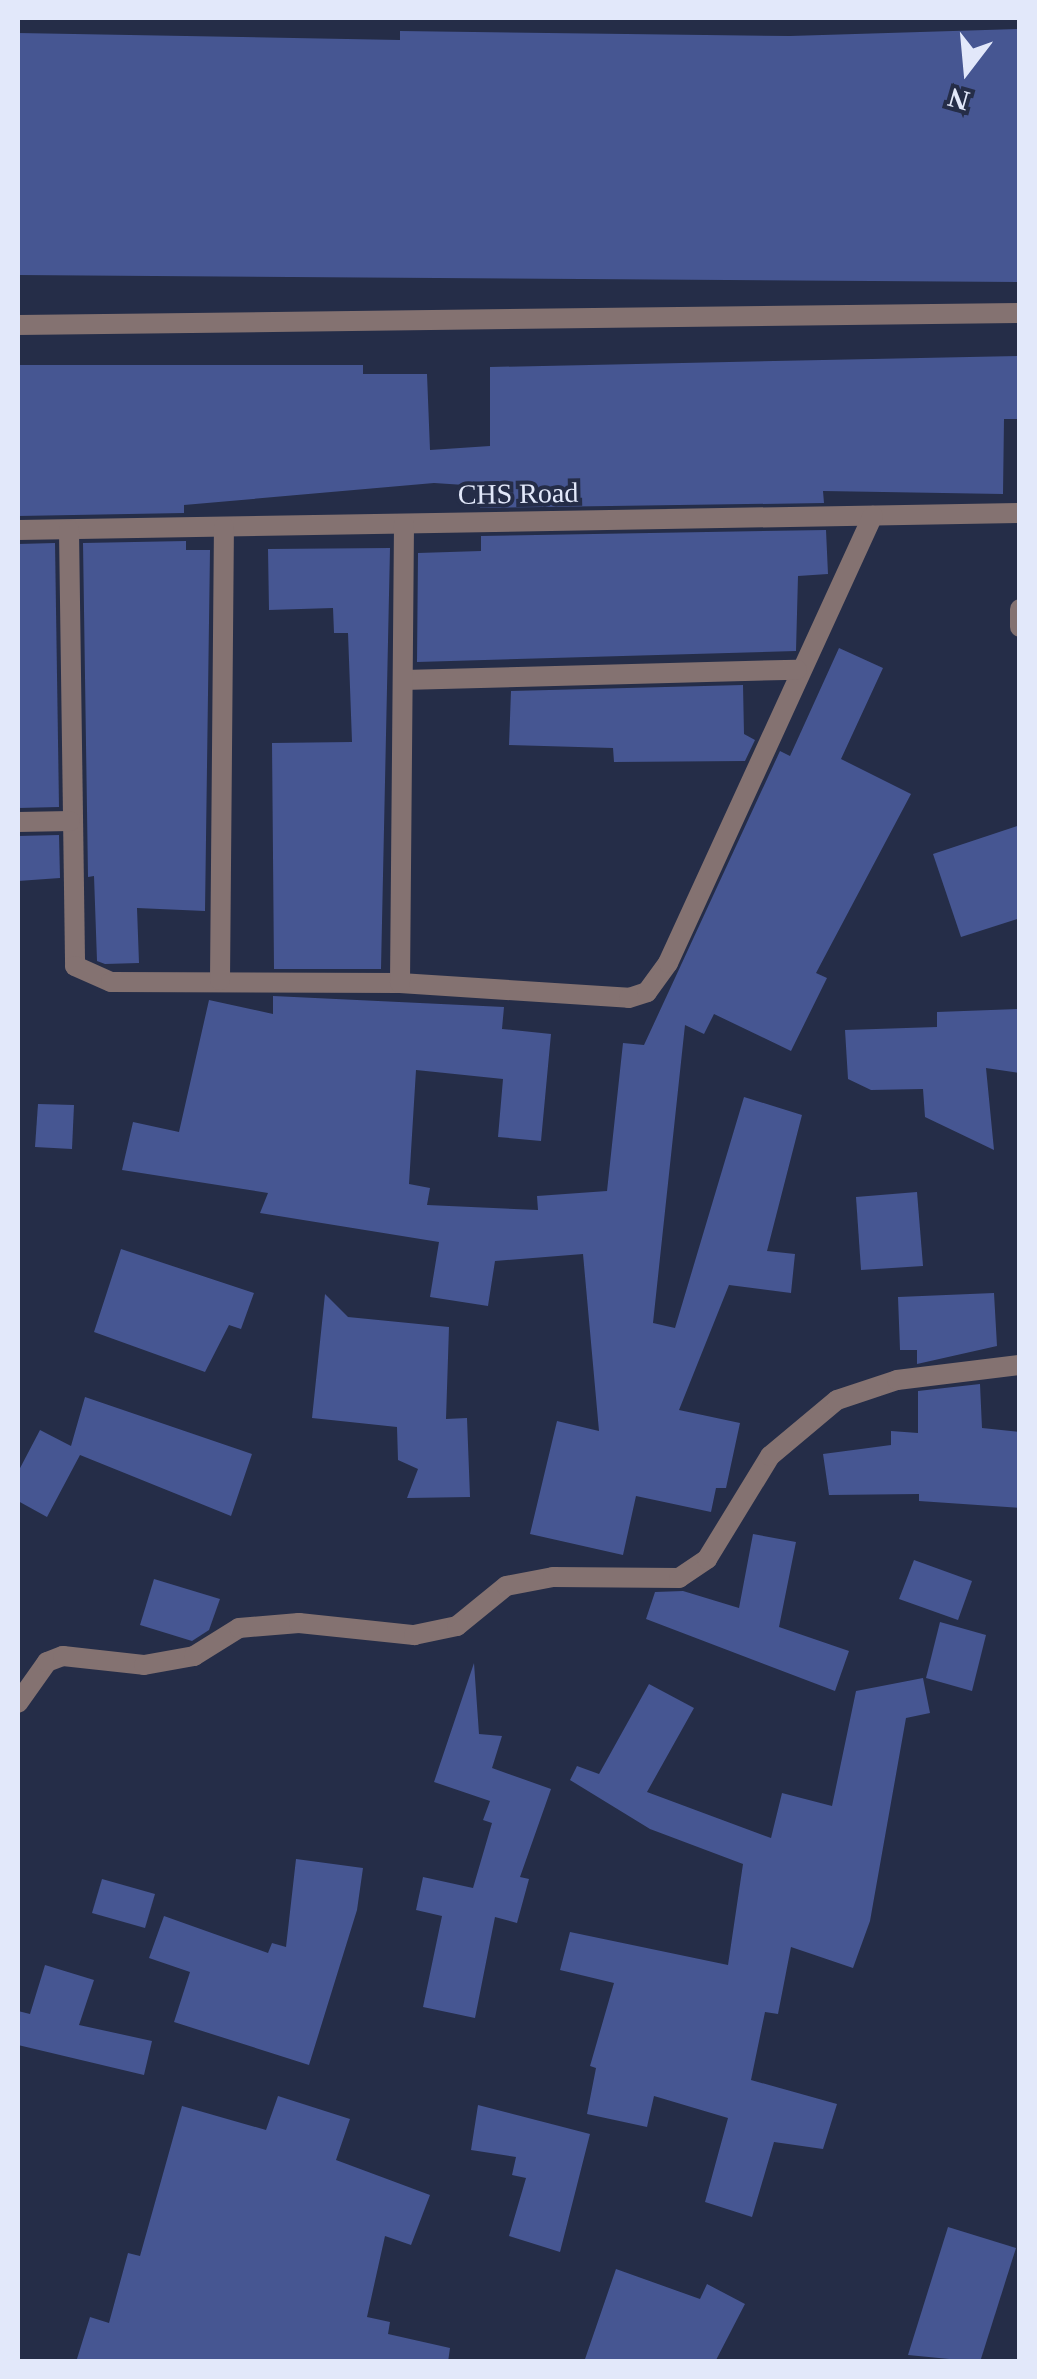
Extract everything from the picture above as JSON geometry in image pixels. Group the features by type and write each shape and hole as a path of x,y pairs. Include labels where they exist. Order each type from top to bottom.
{"street":[{"path":"18,325 1020,313"},
{"name":"CHS Road","path":"18,530 1020,513"},
{"path":"70,530 70,821 75,966 111,982 400,982 630,998 647,992 668,963 797,670 873,516"},
{"path":"400,982 404,524"},
{"path":"220,980 224,527"},
{"path":"1020,610 1020,627"},
{"path":"403,680 797,670"},
{"path":"18,822 70,821"},
{"path":"18,1703 48,1662 63,1656 144,1665 194,1656 239,1628 299,1623 414,1635 457,1626 506,1586 553,1577 679,1578 707,1559 770,1456 837,1400 897,1380 1020,1365"}],"building":[{"path":"1020,29 1020,282 18,275 18,33 400,40 400,31 790,36"},
{"path":"1020,356 1020,419 1004,419 1003,494 823,491 824,503 480,508 480,486 434,483 184,505 184,513 18,516 18,365 363,365 363,374 427,374 430,450 490,446 490,367"},
{"path":"826,530 828,574 798,576 796,651 417,662 418,553 481,551 481,536"},
{"path":"186,541 186,550 210,550 205,911 137,908 139,963 105,964 97,961 94,876 88,877 83,543"},
{"path":"55,543 59,807 18,808 18,544"},
{"path":"390,548 381,969 274,969 272,743 352,742 348,633 334,633 333,608 269,610 268,549"},
{"path":"839,648 883,668 841,759 911,794 816,973 827,978 791,1051 714,1014 704,1034 685,1025 653,1323 675,1328 744,1097 802,1115 767,1251 795,1254 791,1293 729,1285 679,1410 740,1423 726,1488 716,1488 711,1512 636,1496 623,1555 530,1534 557,1421 599,1431 583,1254 495,1261 488,1306 430,1297 439,1242 260,1213 268,1193 122,1170 133,1122 179,1132 209,1000 273,1014 273,996 504,1007 502,1029 551,1034 541,1141 498,1137 503,1079 416,1070 409,1184 430,1188 427,1205 538,1210 537,1196 607,1191 623,1043 644,1045 780,751 790,756"},
{"path":"743,685 744,734 755,740 745,761 614,762 613,748 509,745 511,691"},
{"path":"1020,825 1020,918 961,937 933,854"},
{"path":"59,835 60,878 18,881 18,836"},
{"path":"1020,1009 1020,1073 986,1068 994,1150 925,1117 923,1089 871,1090 848,1079 845,1030 937,1027 937,1012"},
{"path":"38,1104 74,1105 72,1149 35,1147"},
{"path":"917,1192 923,1266 861,1270 856,1197"},
{"path":"121,1249 254,1293 241,1329 229,1325 205,1372 94,1332"},
{"path":"994,1293 997,1346 917,1364 917,1350 900,1350 898,1297"},
{"path":"325,1294 348,1317 449,1327 446,1419 467,1418 470,1497 407,1498 418,1469 398,1460 397,1427 312,1418"},
{"path":"980,1384 982,1428 1020,1432 1020,1508 919,1501 919,1494 829,1495 823,1454 891,1445 891,1431 918,1433 918,1391"},
{"path":"85,1397 252,1454 231,1516 80,1455 47,1517 18,1501 18,1472 40,1430 71,1446"},
{"path":"753,1534 796,1542 779,1627 849,1651 835,1691 646,1619 655,1592 683,1591 739,1608"},
{"path":"914,1560 972,1581 958,1620 899,1599"},
{"path":"154,1579 220,1599 209,1630 192,1641 140,1625"},
{"path":"940,1622 986,1635 972,1691 926,1678"},
{"path":"474,1663 479,1734 502,1736 492,1768 551,1789 520,1877 529,1879 517,1923 495,1917 475,2018 423,2007 442,1916 416,1910 423,1877 473,1888 492,1823 483,1820 490,1801 434,1782"},
{"path":"923,1678 930,1713 906,1718 870,1921 853,1968 791,1947 778,2014 765,2012 751,2080 837,2104 823,2149 774,2142 752,2217 705,2202 728,2118 654,2096 647,2127 587,2114 596,2068 590,2066 614,1983 560,1970 570,1932 728,1965 743,1864 650,1829 570,1780 577,1766 599,1774 649,1684 694,1708 647,1792 771,1838 782,1793 832,1806 856,1691"},
{"path":"296,1859 363,1868 357,1910 309,2065 174,2022 190,1972 149,1958 164,1916 268,1953 272,1943 286,1947"},
{"path":"102,1879 155,1894 145,1928 92,1913"},
{"path":"45,1965 94,1980 79,2025 152,2041 144,2075 18,2045 18,2011 30,2014"},
{"path":"278,2096 350,2119 336,2160 430,2195 411,2245 385,2236 367,2317 390,2322 388,2334 450,2348 448,2362 76,2362 90,2317 109,2323 128,2253 140,2256 182,2106 266,2130"},
{"path":"478,2105 590,2134 560,2252 509,2236 526,2178 512,2175 516,2157 471,2150"},
{"path":"948,2227 1016,2248 980,2362 908,2355"},
{"path":"616,2269 700,2299 707,2284 745,2304 715,2362 584,2362"}]}
